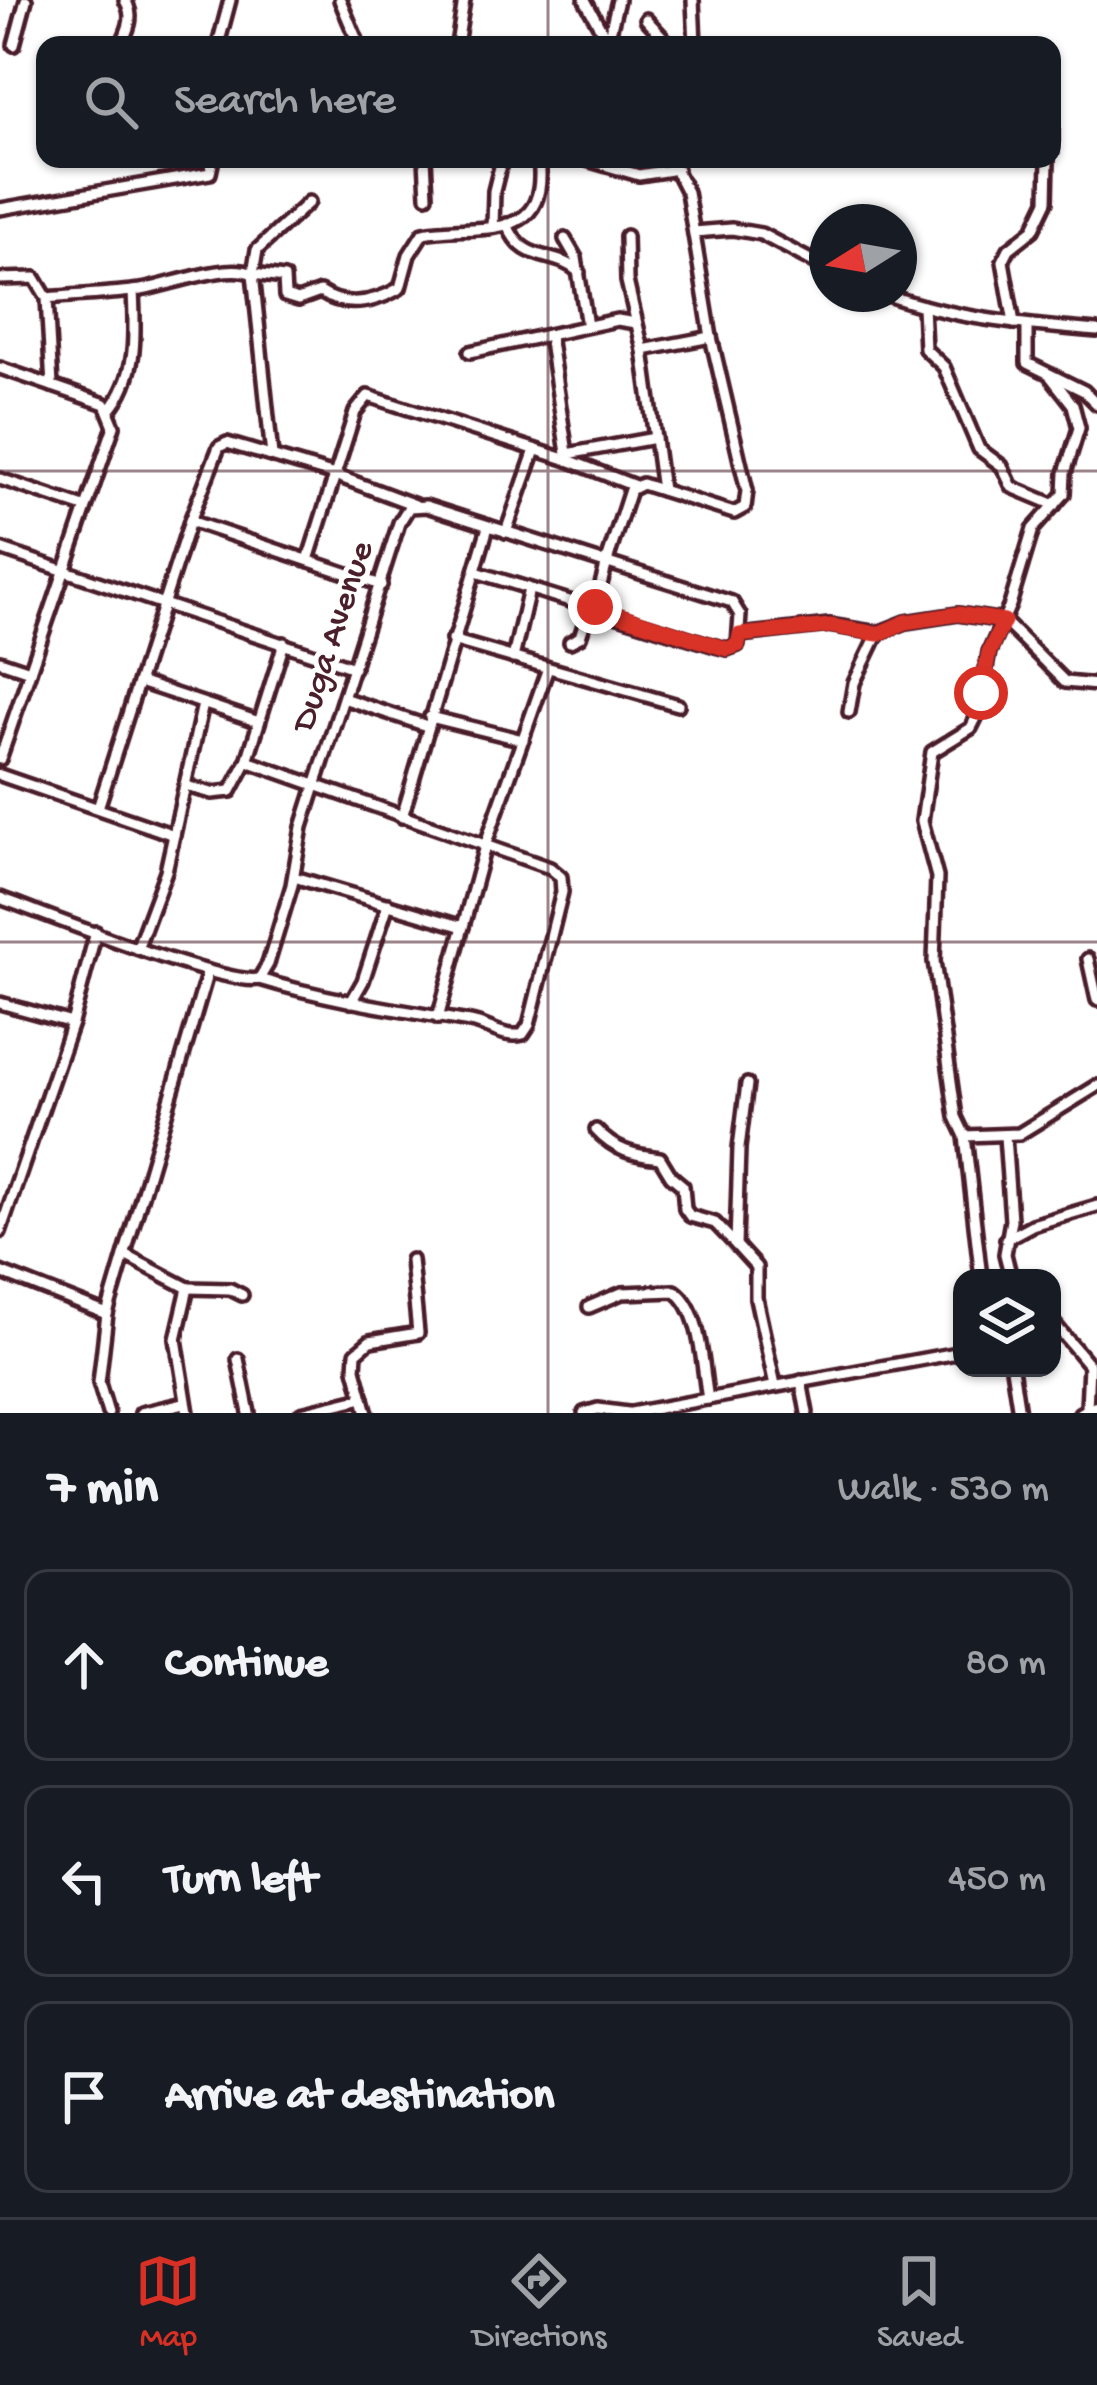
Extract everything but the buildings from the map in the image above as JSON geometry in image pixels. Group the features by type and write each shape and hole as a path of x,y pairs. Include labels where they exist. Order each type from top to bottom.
{"street":[{"path":"14,45 26,0"},
{"path":"125,0 130,10 126,36"},
{"path":"220,36 230,0"},
{"path":"340,0 355,36"},
{"path":"458,36 464,0"},
{"path":"585,0 604,36"},
{"path":"608,36 618,0"},
{"path":"693,0 695,36"},
{"path":"646,19 662,36"},
{"path":"0,209 210,173 211,168"},
{"path":"425,168 427,196"},
{"path":"493,227 500,168"},
{"path":"46,298 134,291 243,270 284,278 285,296 298,300 320,292 357,304 400,288 409,255 423,233 493,227 531,213 539,196 538,168"},
{"path":"308,560 355,412 368,396 568,457 635,486 734,513 745,507 747,491 711,337 687,192 677,169 639,175 615,168"},
{"path":"1014,323 1004,257 1033,230 1047,201 1049,168"},
{"path":"272,456 253,274 256,250 309,202"},
{"path":"507,224 529,254 579,272"},
{"path":"694,232 761,233 809,259"},
{"path":"626,236 627,281 643,350 662,490"},
{"path":"566,239 579,272 587,326"},
{"path":"0,279 35,278 46,298 52,386"},
{"path":"110,410 123,394 133,363 134,291"},
{"path":"917,305 1027,325 1097,331"},
{"path":"923,307 925,349 944,368 980,449 1002,466 1012,487 1055,505"},
{"path":"470,352 617,320 636,323"},
{"path":"1027,325 1024,358 1051,377 1084,391 1097,404"},
{"path":"549,335 568,457"},
{"path":"643,350 711,337"},
{"path":"0,368 95,399 110,410 114,426 0,759"},
{"path":"980,1269 965,1136 956,1117 944,1047 934,961 937,877 922,821 923,802 932,752 971,728 978,714 989,652 1004,621 1033,529 1064,494 1078,428 1073,406 1051,377"},
{"path":"568,457 655,438"},
{"path":"98,808 190,521 219,447 227,443 272,456 417,506"},
{"path":"506,532 535,450"},
{"path":"0,479 84,507"},
{"path":"570,642 580,637 635,486"},
{"name":"Duga Avenue","path":"259,979 268,964 294,877 314,788 399,523 409,507 594,561 608,561 732,602 739,607 740,635"},
{"path":"190,521 381,585"},
{"path":"402,817 488,527"},
{"path":"0,549 355,668"},
{"path":"476,572 727,649 738,645 740,635 830,626 878,634 906,622 958,614 1004,621 1065,682 1097,685"},
{"path":"513,658 529,590"},
{"path":"850,712 854,683 878,634"},
{"path":"452,640 678,705"},
{"path":"187,786 212,793 231,791 247,761 284,643"},
{"path":"0,661 30,671"},
{"path":"438,1018 485,846 548,668"},
{"path":"140,682 259,722"},
{"path":"346,698 428,722 523,740"},
{"path":"138,946 166,871 203,704"},
{"path":"0,898 246,981 259,979 351,1002 477,1023 511,1037 523,1034 562,892 561,878 550,868 247,761"},
{"path":"0,775 175,835"},
{"path":"294,877 463,927"},
{"path":"351,1002 364,981 388,904"},
{"path":"0,1230 71,1024 96,932"},
{"path":"1088,958 1097,1000"},
{"path":"108,1413 99,1383 106,1314 208,971"},
{"path":"0,1003 71,1024"},
{"path":"736,1245 739,1148 747,1084"},
{"path":"965,1136 1018,1134 1097,1086"},
{"path":"596,1130 623,1151 660,1158 683,1186 689,1216 715,1223 756,1267 756,1298 775,1385"},
{"path":"1005,1136 1010,1269"},
{"path":"1006,1239 1032,1225 1097,1206"},
{"path":"125,1256 188,1288 230,1288 242,1295"},
{"path":"368,1413 353,1361 370,1341 418,1333 411,1260"},
{"path":"0,1272 106,1314"},
{"path":"141,1413 186,1408 176,1339 188,1288"},
{"path":"589,1307 622,1293 675,1291 682,1295 694,1322 708,1399"},
{"path":"1061,1332 1089,1365 1088,1409"},
{"path":"584,1413 598,1409 635,1413 953,1354"},
{"path":"238,1359 249,1413"},
{"path":"1013,1377 1019,1413"},
{"path":"801,1381 807,1413"},
{"path":"301,1413 363,1398"}],"route":[{"path":"595,607 727,649 738,645 740,635 830,626 878,634 906,622 958,614 1004,621 989,652 981,693"}]}
